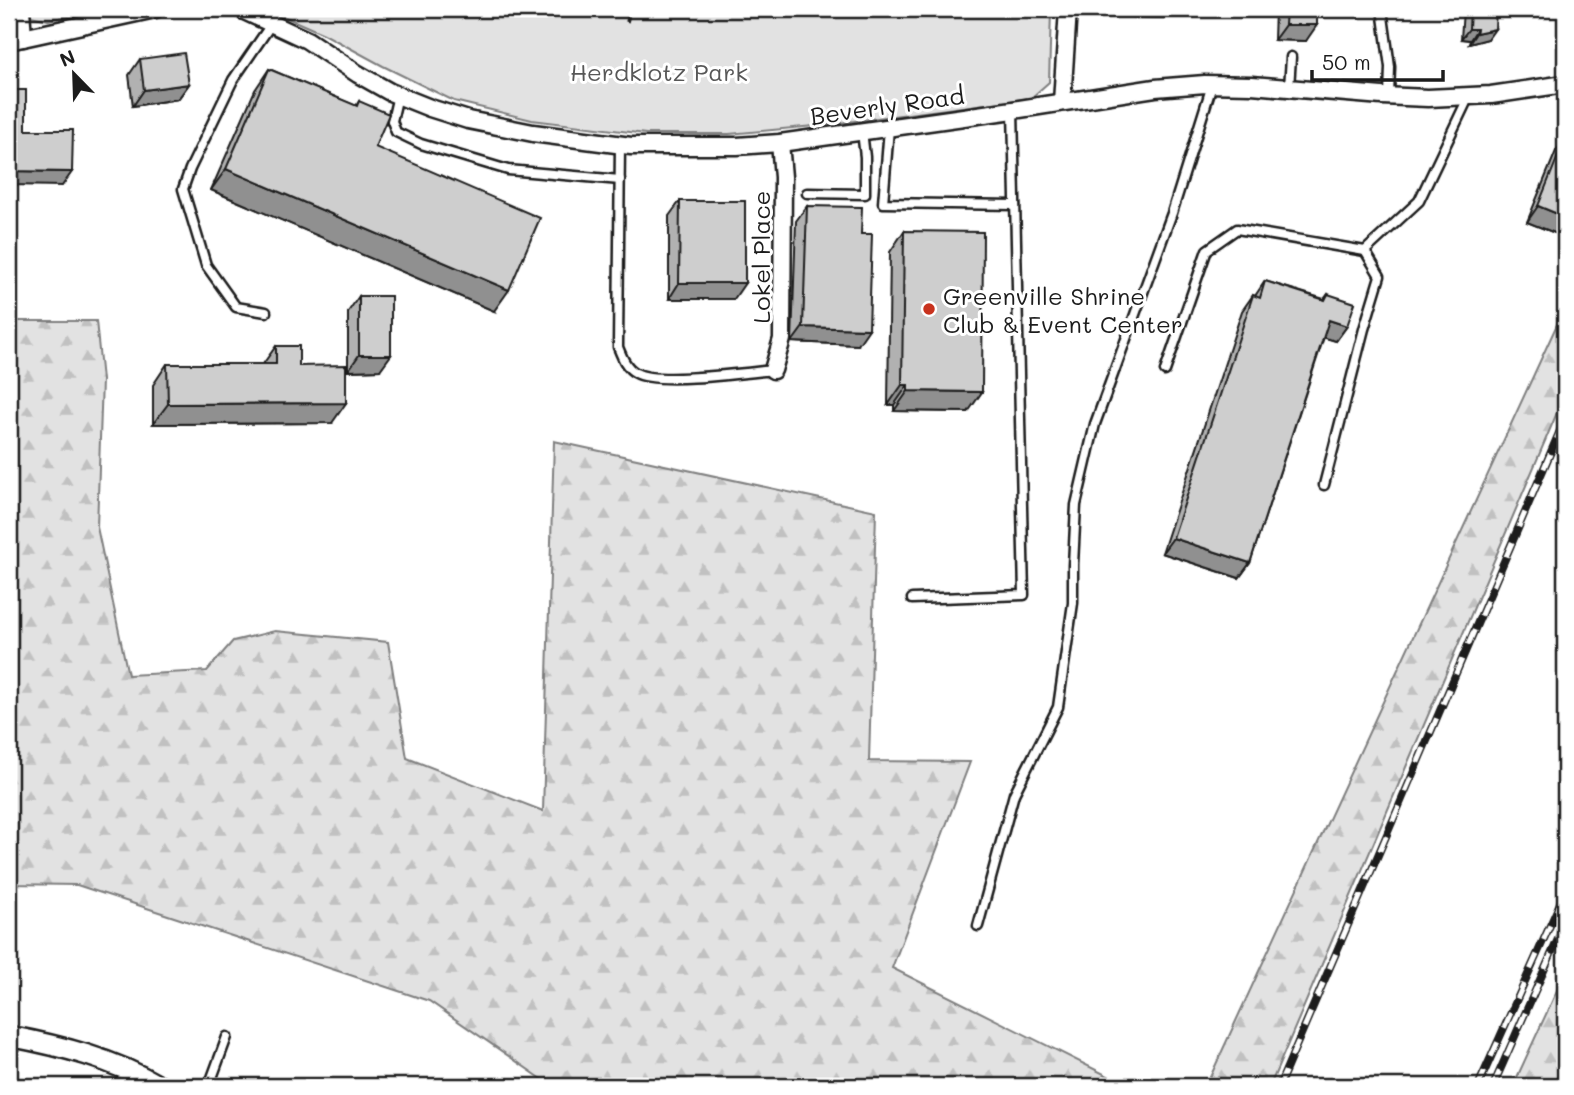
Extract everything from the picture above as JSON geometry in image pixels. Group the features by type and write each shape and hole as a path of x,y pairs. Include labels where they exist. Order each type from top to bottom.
{"street":[{"path":"21,9 16,40 155,9"},
{"name":"Beverly Road","path":"240,9 307,40 358,74 430,108 468,120 533,133 620,144 737,146 780,143 1155,89 1212,85 1252,85 1428,98 1491,95 1565,84"},
{"path":"1062,102 1069,9"},
{"name":"Lokel Place","path":"773,370 782,339 783,177 780,143"},
{"path":"9,1037 87,1055 159,1086"}],"lane":[{"path":"1382,9 1390,67 1389,96"},
{"path":"266,312 236,307 206,265 183,189 233,80 272,23"},
{"path":"1289,88 1291,58"},
{"path":"978,926 1014,794 1058,707 1073,603 1076,505 1095,424 1172,213 1212,85"},
{"path":"398,95 392,121 396,132 421,144 508,170 620,180"},
{"path":"1365,251 1419,201 1469,96"},
{"path":"912,599 1024,595 1013,110"},
{"path":"889,128 883,203 1015,205"},
{"path":"807,193 865,194 862,131"},
{"path":"620,144 618,347 626,365 637,374 652,379 773,370"},
{"path":"1165,371 1207,250 1237,229 1365,251 1380,276 1324,485"},
{"path":"209,1086 227,1037"}],"path":[{"path":"627,22 630,9"}],"green space":[{"path":"31,9 105,9 48,20 31,16"},
{"name":"Herdklotz Park","path":"267,9 1051,9 1049,82 1031,98 824,125 729,134 646,134 532,120 454,101 324,34"},
{"path":"1565,307 1565,394 1270,1086 1206,1086"},
{"path":"9,321 96,321 102,380 97,527 128,675 207,671 233,641 275,631 388,642 407,758 543,811 554,441 876,511 869,761 970,762 892,968 1128,1086 552,1086 429,1001 77,885 9,884"},
{"path":"1565,973 1565,1065 1557,1086 1513,1086"}],"building":[{"path":"1286,9 1317,9 1317,25 1285,25"},
{"path":"1470,9 1496,9 1495,29 1476,33 1477,29 1469,29"},
{"path":"184,53 189,84 144,90 140,59"},
{"path":"269,69 357,106 359,101 389,114 375,147 540,218 509,290 226,169"},
{"path":"9,90 26,90 26,130 73,130 72,172 9,171"},
{"path":"1565,139 1565,217 1538,206"},
{"path":"680,201 745,201 745,283 679,283"},
{"path":"807,206 862,207 861,234 872,234 869,329 803,327"},
{"name":"Greenville Shrine Club & Event Center","path":"904,231 983,232 982,392 908,391 908,385 902,385"},
{"path":"1265,281 1325,300 1328,294 1355,303 1347,326 1329,320 1250,563 1173,538 1253,295 1260,298"},
{"path":"359,296 391,296 391,355 359,355"},
{"path":"276,346 299,346 299,366 346,365 346,403 168,404 167,364 276,364"}],"railway":[{"path":"1279,1086 1565,419"},
{"path":"1478,1086 1565,892"},
{"path":"1493,1086 1565,923"}],"place":[{"name":"Greenville Shrine Club & Event Center","path":"929,309"}]}
